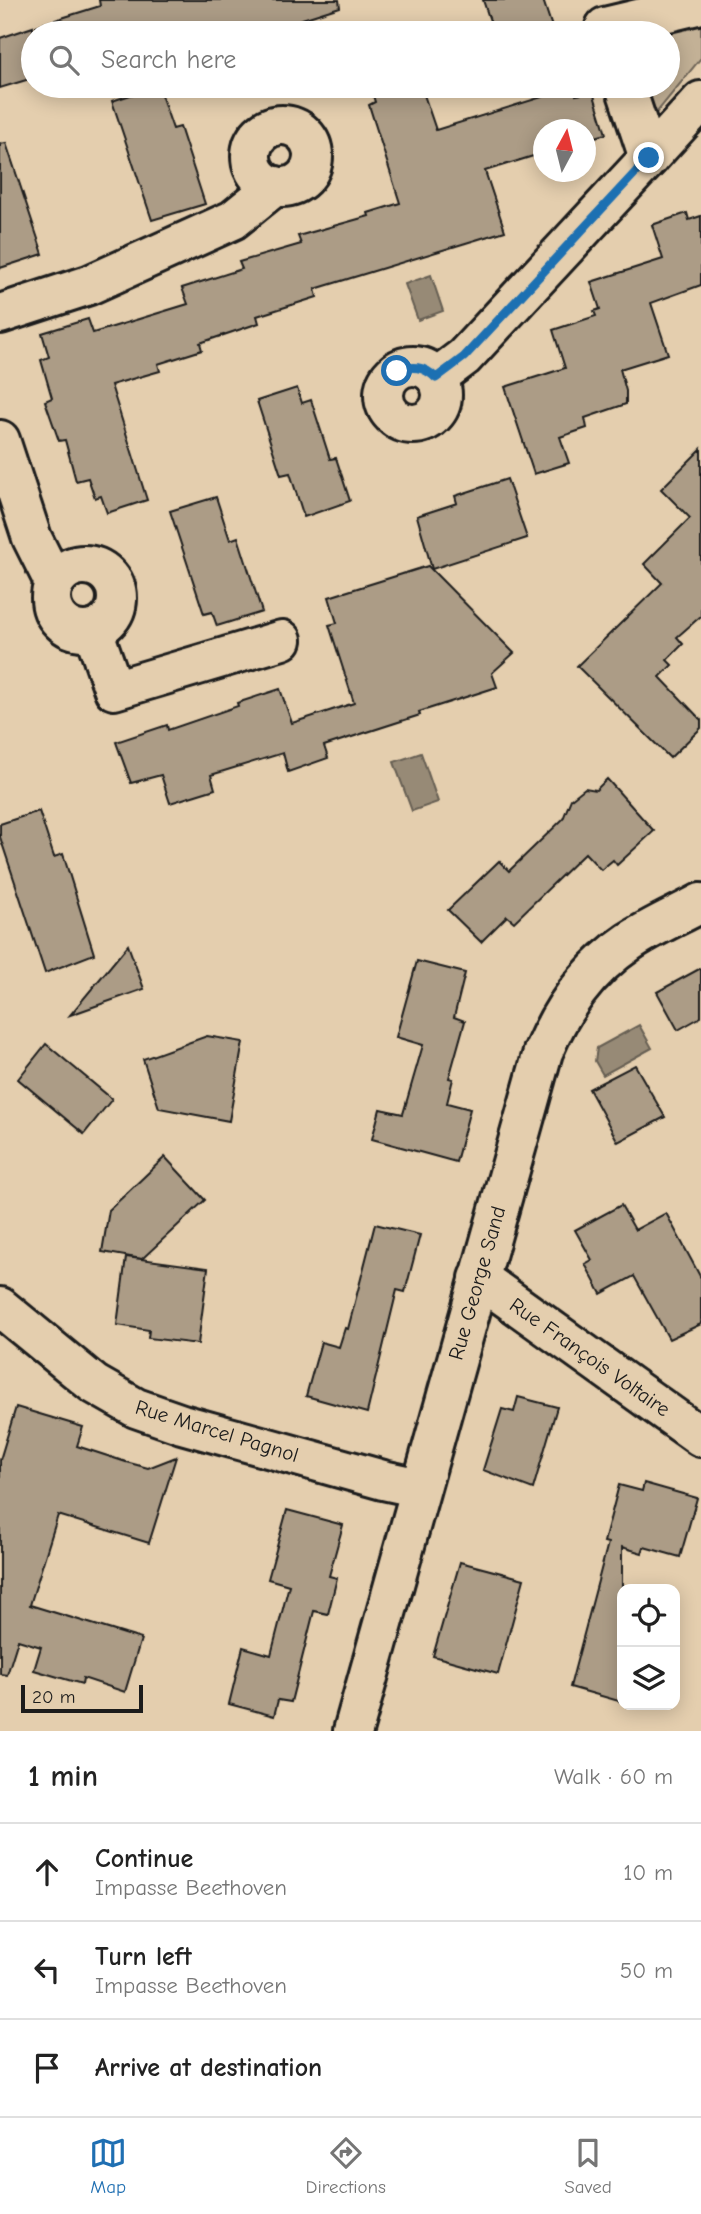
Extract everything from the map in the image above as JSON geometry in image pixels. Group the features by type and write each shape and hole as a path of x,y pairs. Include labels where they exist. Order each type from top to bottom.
{"street":[{"path":"603,20 701,4"},
{"path":"629,98 649,158"},
{"path":"436,378 464,357 701,102"},
{"path":"0,314 89,285 233,220 275,186"},
{"path":"0,440 32,538 54,582"},
{"path":"80,564 91,565 110,577 115,586 116,608 103,625 93,629 71,629 61,623 54,614 50,593 54,582 70,567 80,564"},
{"path":"93,629 114,690 282,640"},
{"name":"Rue George Sand","path":"353,1731 543,1052 556,1022 575,992 600,965 630,941 701,903"},
{"name":"Rue François Voltaire","path":"479,1278 701,1437"},
{"name":"Rue Marcel Pagnol","path":"0,1307 94,1384 136,1408 181,1424 420,1488"}],"shaded area":[{"path":"701,23 701,58 680,84 680,29"},
{"path":"647,98 668,98 653,117"},
{"path":"431,275 443,311 418,320 405,284"},
{"path":"421,753 438,802 412,811 394,762"},
{"path":"639,1025 652,1048 603,1075 595,1061 597,1048"}],"building":[{"path":"99,0 339,0 340,7 296,21 52,21 100,6"},
{"path":"483,0 543,0 550,21 490,21"},
{"path":"21,31 21,82 0,88 0,38"},
{"path":"121,98 162,98 173,129 180,127 205,204 152,220 112,101"},
{"path":"374,98 425,98 436,130 539,98 595,98 606,134 596,137 596,119 533,119 533,156 485,171 505,231 315,289 317,297 257,316 259,323 200,343 202,350 158,364 160,371 111,385 147,500 107,513 101,496 95,498 88,478 76,481 65,440 59,441 45,401 52,398 41,360 49,357 42,333 88,319 93,333 188,304 182,288 242,269 239,262 301,244 298,236 369,216 368,213 400,203 369,105 375,102"},
{"path":"6,143 43,254 0,268 0,144"},
{"path":"687,213 689,220 701,216 701,285 651,303 668,354 620,369 626,391 626,404 585,418 587,428 560,437 569,463 534,474 505,387 565,368 553,330 596,316 594,311 600,309 591,282 663,259 652,225"},
{"path":"297,388 302,403 311,400 330,459 336,458 350,501 304,517 290,473 281,475 257,401"},
{"path":"701,449 701,616 677,637 683,644 667,660 672,665 660,677 701,720 701,728 670,758 577,666 662,583 644,564 690,518 661,489"},
{"path":"507,479 527,538 432,569 417,516 457,503 455,496"},
{"path":"216,497 230,540 238,537 262,612 217,626 212,612 204,614 170,511"},
{"path":"428,566 514,653 492,673 497,687 324,746 328,758 288,772 283,753 211,775 215,789 170,803 161,775 131,783 116,742 167,725 168,730 280,689 292,723 354,703 329,625 337,623 329,597"},
{"path":"607,779 654,831 617,865 613,860 601,870 585,853 514,922 507,916 481,942 448,910 499,861 509,871 563,819 571,799 585,788 596,790"},
{"path":"39,811 54,857 63,854 94,954 45,973 0,837 0,824"},
{"path":"128,945 144,989 70,1015"},
{"path":"417,961 465,973 454,1017 465,1021 449,1078 453,1079 447,1103 470,1109 456,1162 372,1139 380,1109 403,1114 423,1045 396,1037"},
{"path":"701,968 701,1017 678,1030 657,992"},
{"path":"207,1036 243,1042 229,1121 159,1108 143,1059"},
{"path":"46,1044 112,1099 84,1134 18,1079"},
{"path":"635,1065 665,1117 618,1142 589,1089"},
{"path":"165,1157 205,1200 142,1259 102,1252 109,1210"},
{"path":"621,1205 635,1230 666,1213 701,1278 701,1324 669,1339 634,1276 601,1294 585,1264 592,1260 575,1230"},
{"path":"375,1224 420,1235 405,1292 397,1290 367,1413 306,1396 321,1342 339,1347 345,1328 348,1329"},
{"path":"126,1257 208,1268 198,1344 148,1338 149,1330 117,1325"},
{"path":"518,1397 557,1407 533,1489 483,1470 502,1409 514,1412"},
{"path":"16,1407 83,1427 77,1446 126,1462 148,1468 176,1457 149,1543 58,1515 30,1605 141,1639 125,1692 83,1678 82,1684 34,1670 41,1647 18,1640 7,1675 0,1674 0,1460"},
{"path":"644,1483 697,1498 680,1557 644,1547 642,1553 622,1547 622,1584 617,1584 617,1701 570,1687 608,1543 604,1542 619,1485 642,1491"},
{"path":"287,1510 343,1525 329,1576 337,1578 328,1614 314,1611 291,1702 278,1700 274,1716 229,1704 243,1647 271,1655 289,1585 268,1579"},
{"path":"460,1562 524,1579 498,1674 433,1656"}],"route":[{"path":"397,371 406,367 422,368 436,378 464,357 649,158"}]}
